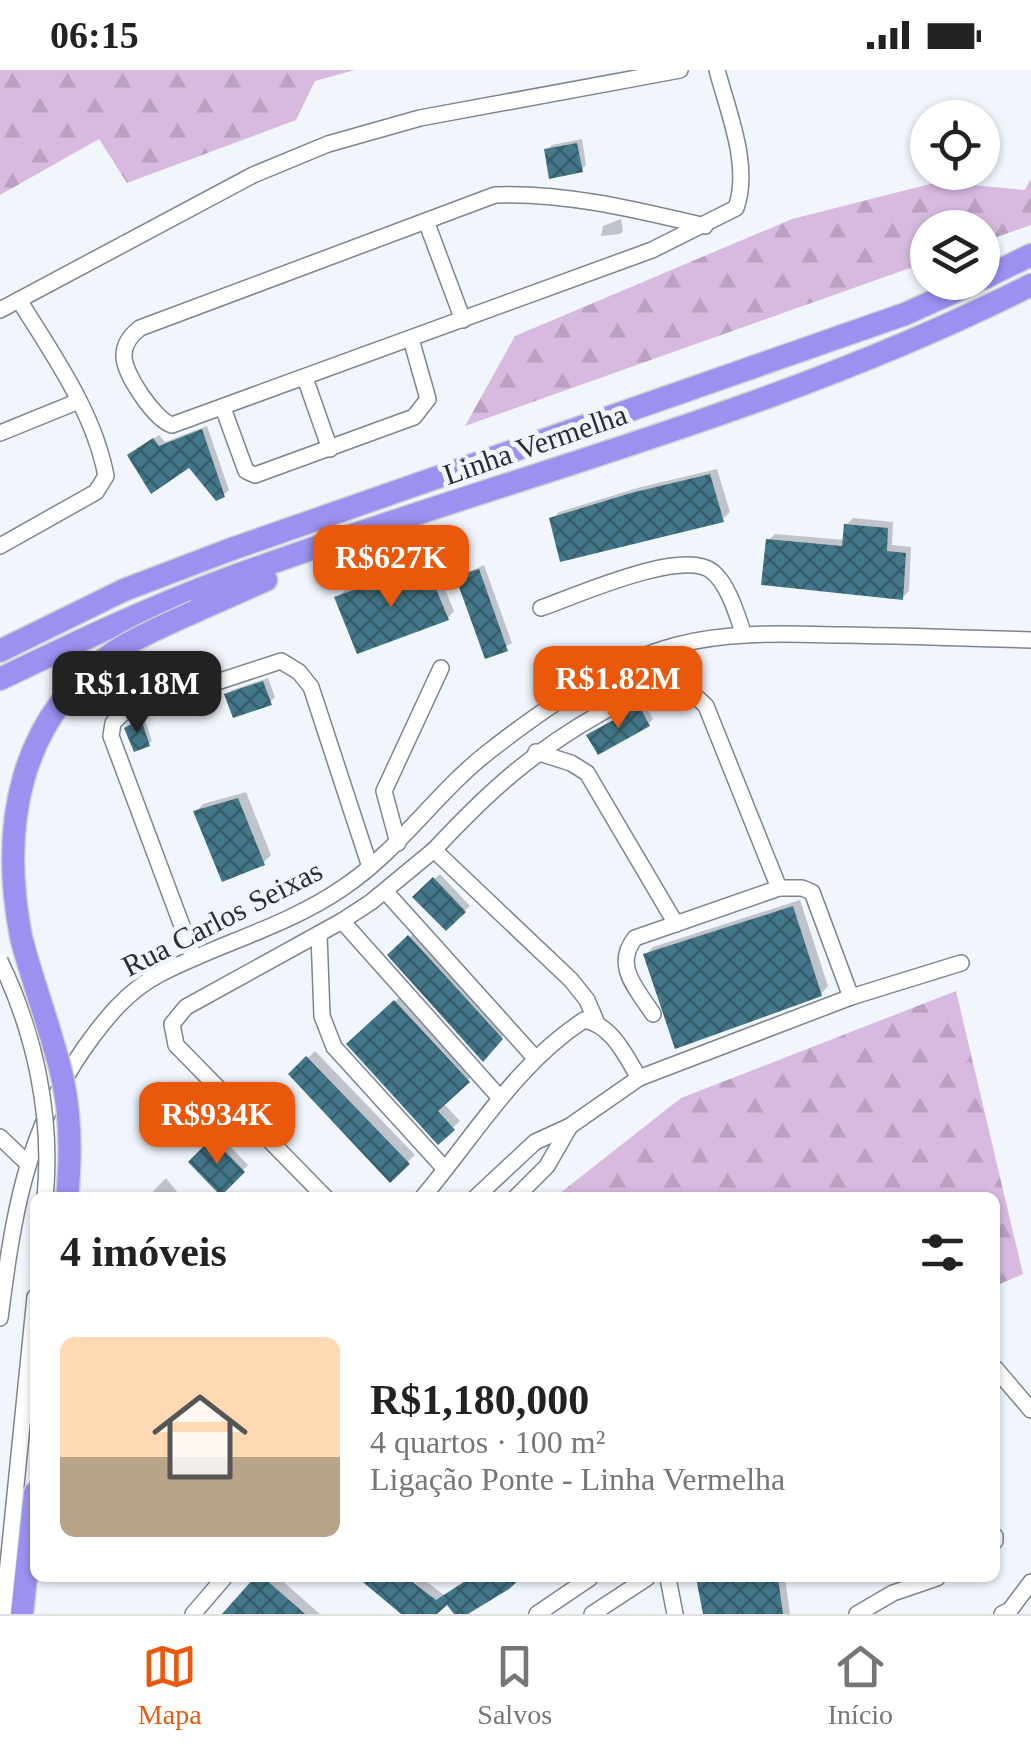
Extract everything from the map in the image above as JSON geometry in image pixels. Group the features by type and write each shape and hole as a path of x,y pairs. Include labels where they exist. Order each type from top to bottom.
{"highway":[{"name":"Linha Vermelha","path":"1000,270 1031,255"},
{"name":"Linha Vermelha","path":"0,678 125,619 232,578 860,363 1031,285"},
{"name":"Linha Vermelha","path":"0,651 124,590 229,550 936,300"},
{"path":"67,1192 68,1134 62,1078 24,949 14,902 10,854 16,788 38,736 81,680 126,645 382,527"},
{"path":"22,1614 30,1539"}],"street":[{"path":"0,310 253,175 347,137 420,118 680,70"},
{"path":"705,226 648,212 520,194 486,197 140,328 124,352 126,368 162,422 172,425 411,340 652,250 705,226 736,208 741,195 736,142 717,70"},
{"path":"426,221 464,320"},
{"path":"0,546 96,492 106,476 80,400 19,300"},
{"path":"223,408 246,471 256,475 330,449 414,417 422,410 428,399 411,340"},
{"path":"305,378 330,449"},
{"path":"0,432 80,400"},
{"path":"541,608 664,566 698,564 709,569 722,584 744,635"},
{"name":"Rua Carlos Seixas","path":"0,1318 6,1222 47,1112 103,1022 140,987 194,958 328,898 398,843 483,756 584,686 610,671 678,645 744,635 1031,640"},
{"path":"194,958 111,736 122,713 281,660 299,672 311,687 370,867"},
{"path":"398,843 384,790 441,668"},
{"path":"320,1192 181,1052 172,1036 172,1024 186,1008 342,921 384,891 434,850 471,810 536,752 634,694 676,688 694,694 706,706 778,888"},
{"path":"536,752 571,763 587,773 676,924"},
{"path":"434,850 571,980 587,1000 596,1022 611,1036 639,1078"},
{"path":"653,1014 626,967 626,950 636,938 778,888 812,892 851,997"},
{"path":"384,891 536,1059"},
{"path":"342,921 500,1098"},
{"path":"318,934 322,1016 334,1047 444,1168"},
{"path":"0,961 24,1018 36,1067 46,1136 45,1192"},
{"path":"482,1192 536,1142 570,1126 639,1078 851,997 960,963"},
{"path":"426,1192 536,1059 584,1020 596,1022"},
{"path":"521,1192 546,1166 570,1126"},
{"path":"0,1137 27,1162"},
{"path":"3,1614 30,1347"},
{"path":"1000,1374 1031,1410"},
{"path":"193,1614 221,1582"},
{"path":"537,1614 584,1582"},
{"path":"592,1614 641,1582"},
{"path":"669,1582 675,1614"},
{"path":"857,1614 920,1582"},
{"path":"1002,1614 1010,1610 1031,1582"}],"green space":[{"path":"0,70 355,70 315,81 296,120 127,183 99,139 0,195"},
{"path":"1031,178 1031,225 1000,236 1000,210 910,210 910,268 465,426 515,336 792,219 910,189 1025,190"},
{"path":"956,991 1023,1274 1000,1284 1000,1192 561,1192 681,1098"}],"building":[{"path":"577,143 583,172 549,179 544,149"},
{"path":"202,429 225,497 216,501 189,468 151,494 127,455 153,438 159,446"},
{"path":"710,474 724,522 560,562 549,518"},
{"path":"844,524 888,528 887,551 906,553 903,600 761,585 766,539 842,546"},
{"path":"479,569 508,651 485,659 455,576"},
{"path":"428,570 449,620 357,654 334,597 402,573 404,579"},
{"path":"263,681 272,705 233,718 224,694"},
{"path":"639,706 650,726 598,755 586,735"},
{"path":"141,719 150,746 134,752 124,728"},
{"path":"238,798 265,865 222,882 193,811"},
{"path":"433,877 466,912 446,931 412,897"},
{"path":"793,906 822,996 675,1049 643,954"},
{"path":"408,935 503,1039 483,1062 387,955"},
{"path":"394,1000 470,1082 438,1111 455,1130 438,1145 346,1044"},
{"path":"306,1056 410,1164 390,1183 288,1074"},
{"path":"212,1138 245,1172 225,1192 217,1192 188,1162"},
{"path":"250,1582 269,1582 305,1614 222,1614"},
{"path":"363,1582 412,1582 436,1600 464,1582 517,1582 468,1614 454,1614 447,1605 437,1614 401,1614"},
{"path":"697,1582 779,1582 783,1614 703,1614"}]}
